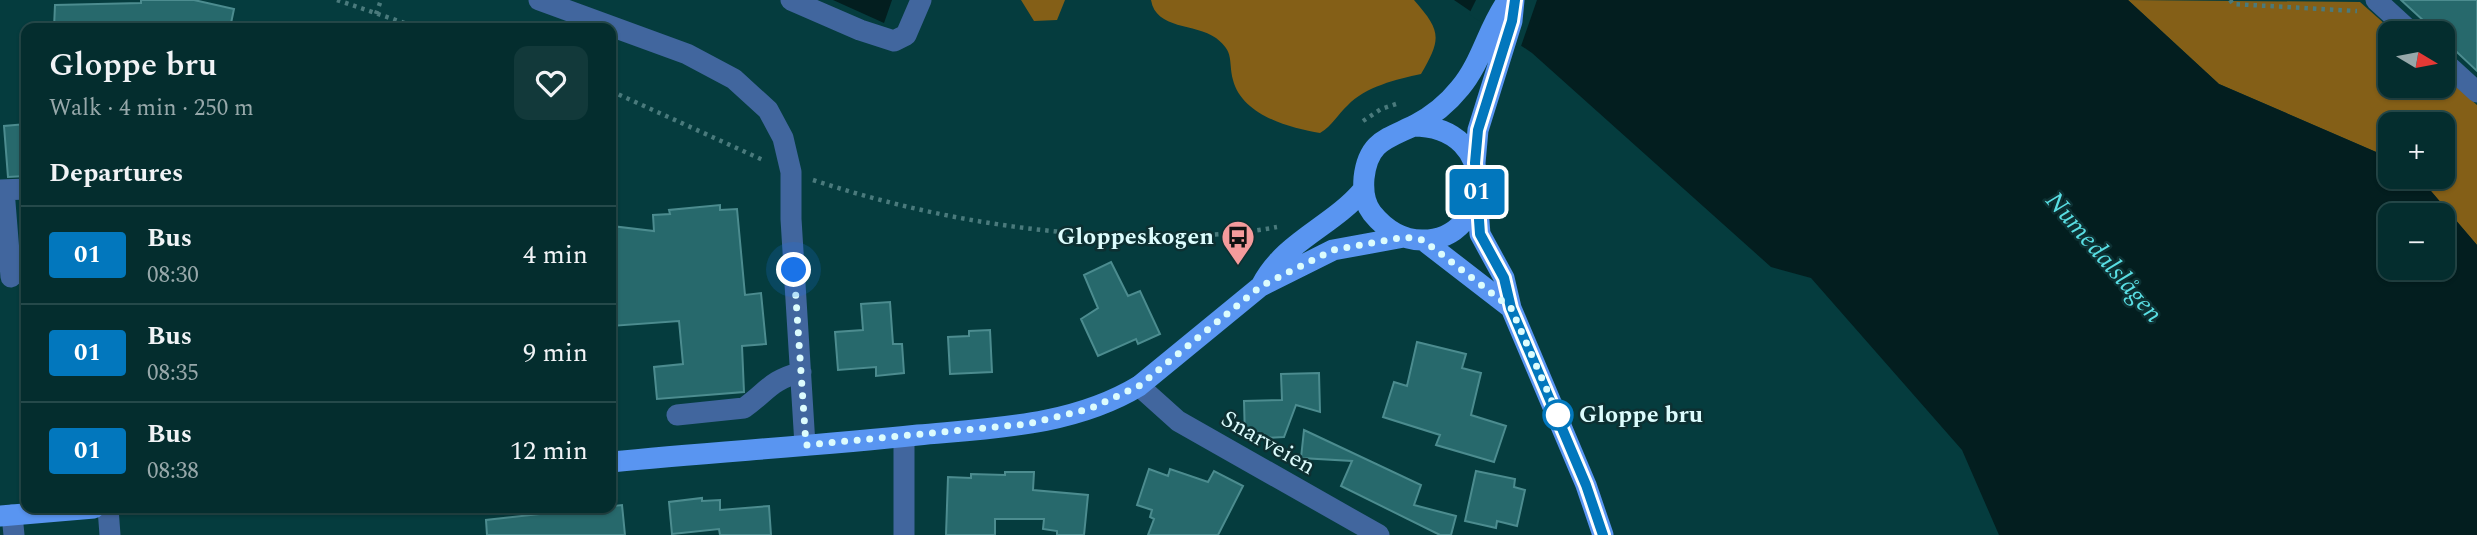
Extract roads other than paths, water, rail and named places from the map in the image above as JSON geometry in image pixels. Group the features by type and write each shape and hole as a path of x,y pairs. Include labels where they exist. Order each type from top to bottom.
{"main road":[{"path":"1508,0 1498,14 1482,54 1460,88 1439,109 1413,126 1388,136 1374,150 1366,164 1363,190 1370,210 1380,223 1413,239 1511,308"},
{"path":"1514,0 1512,21 1486,100 1475,163 1480,234 1504,278 1511,308 1586,485 1603,535"},
{"path":"1413,126 1440,128 1458,138 1475,163"},
{"path":"1261,286 1282,255 1302,237 1347,209 1363,190"},
{"path":"616,462 904,437 1027,424 1073,414 1122,397 1139,386 1261,286 1333,250 1413,239 1453,230 1470,212 1477,197"},
{"path":"9,522 33,513"}],"street":[{"path":"539,0 602,23"},
{"path":"791,0 870,34 894,41 905,35 921,0"},
{"path":"2368,6 2393,21"},
{"path":"616,28 687,54 734,79 768,110 783,138 791,172 791,219 806,445"},
{"path":"2455,72 2477,92"},
{"path":"11,276 2,190 21,189"},
{"path":"677,415 744,408 763,389 780,378 801,372"},
{"name":"Snarveien","path":"1139,386 1178,421 1379,535"},
{"path":"904,437 904,535"},
{"path":"108,513 110,535"}],"water":[{"path":"833,0 892,0 884,23"},
{"name":"Numedalslågen","path":"1454,0 2128,0 2219,84 2378,153 2378,189 2429,189 2441,203 2378,203 2378,280 2455,280 2455,219 2477,245 2477,535 1999,535 1962,450 1811,278 1771,267 1532,53"}],"place":[{"name":"Gloppeskogen","path":"1238,267"},
{"name":"Gloppe bru","path":"1558,415"}]}
